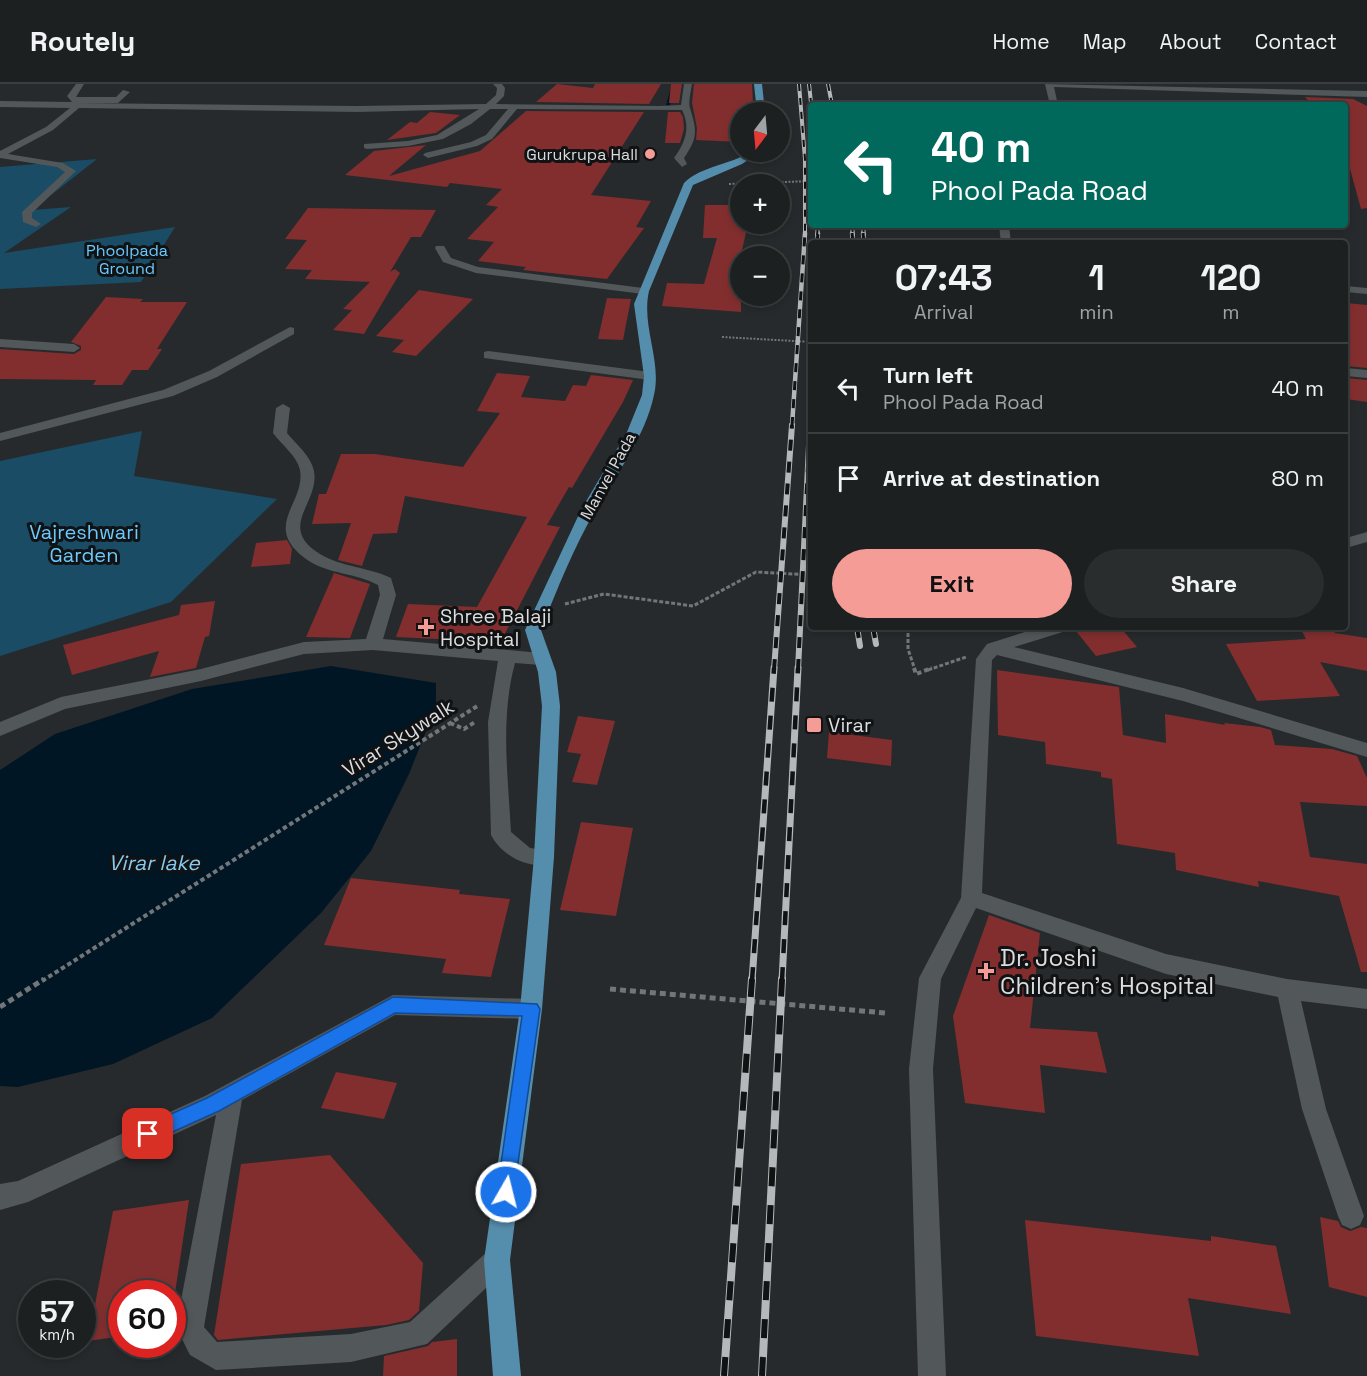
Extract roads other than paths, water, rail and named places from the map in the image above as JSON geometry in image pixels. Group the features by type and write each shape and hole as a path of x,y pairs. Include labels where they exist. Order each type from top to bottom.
{"main road":[{"path":"758,84 760,102"},
{"name":"Manvel Pada","path":"541,659 533,630 550,588 588,510 611,475 634,432 648,395 650,376 643,340 640,304 643,291 689,183 700,175 729,168 739,162"},
{"path":"507,1376 497,1260 531,1009 544,857 551,706 547,672 541,659"}],"street":[{"path":"78,104 70,99 80,84"},
{"path":"367,146 417,143 455,133 500,96 501,88 497,84"},
{"path":"682,164 679,158 688,146 692,129 692,117 685,107 688,84"},
{"path":"1053,102 1049,84 1367,94"},
{"path":"0,155 49,130 78,104 118,100 126,92"},
{"path":"0,105 515,106 660,109 685,107"},
{"path":"428,155 474,144 489,137 515,106"},
{"path":"0,155 60,165 71,171 27,212 27,220 36,224"},
{"path":"440,248 447,260 476,270 643,291"},
{"path":"1348,289 1367,291"},
{"path":"0,437 168,393 213,374 290,331"},
{"path":"0,343 74,348"},
{"path":"488,355 650,376"},
{"path":"1348,372 1367,374"},
{"path":"283,408 280,434 304,462 308,475 293,513 294,531 306,551 323,563 371,573 385,582 388,595 373,644"},
{"path":"1348,542 1367,537"},
{"path":"932,1376 921,1069 930,978 971,898 984,659 993,648 1050,630"},
{"path":"0,729 61,703 201,675 304,648 373,644 541,659"},
{"path":"993,648 1082,668 1221,706 1367,750"},
{"path":"508,656 501,678 496,708 501,835 526,856 544,857"},
{"path":"971,898 1166,964 1287,989 1367,999"},
{"path":"1287,989 1314,1109 1351,1216"},
{"path":"0,1197 30,1188 232,1093 393,1005 531,1009"},
{"path":"232,1093 190,1327 195,1340 204,1351 216,1356 351,1348 417,1334 497,1260"}],"water":[{"name":"Virar lake","path":"331,666 436,683 436,706 409,774 371,851 321,913 212,1018 113,1064 18,1087 0,1086 0,770 55,734 192,689"}],"waterway":[{"path":"668,105 674,84"}],"railway":[{"path":"799,84 805,159 805,233"},
{"path":"809,84 811,102"},
{"path":"828,84 831,102"},
{"path":"817,235 818,228"},
{"path":"852,228 853,235"},
{"path":"863,228 864,235"},
{"path":"792,426 805,233"},
{"path":"817,240 818,233"},
{"path":"852,233 853,240"},
{"path":"863,233 864,240"},
{"path":"774,670 792,425"},
{"path":"798,670 808,466"},
{"path":"857,630 860,646"},
{"path":"874,630 876,644"},
{"path":"752,981 774,668"},
{"path":"782,981 798,668"},
{"path":"724,1376 752,979"},
{"path":"762,1376 782,979"}],"place":[{"name":"Gurukrupa Hall","path":"650,154"},
{"name":"Shree Balaji Hospital","path":"426,627"},
{"name":"Virar","path":"814,725"},
{"name":"Dr. Joshi Children's Hospital","path":"986,971"}],"park label":[{"name":"Phoolpada Ground","path":"127,259"},
{"name":"Vajreshwari Garden","path":"84,544"}]}
